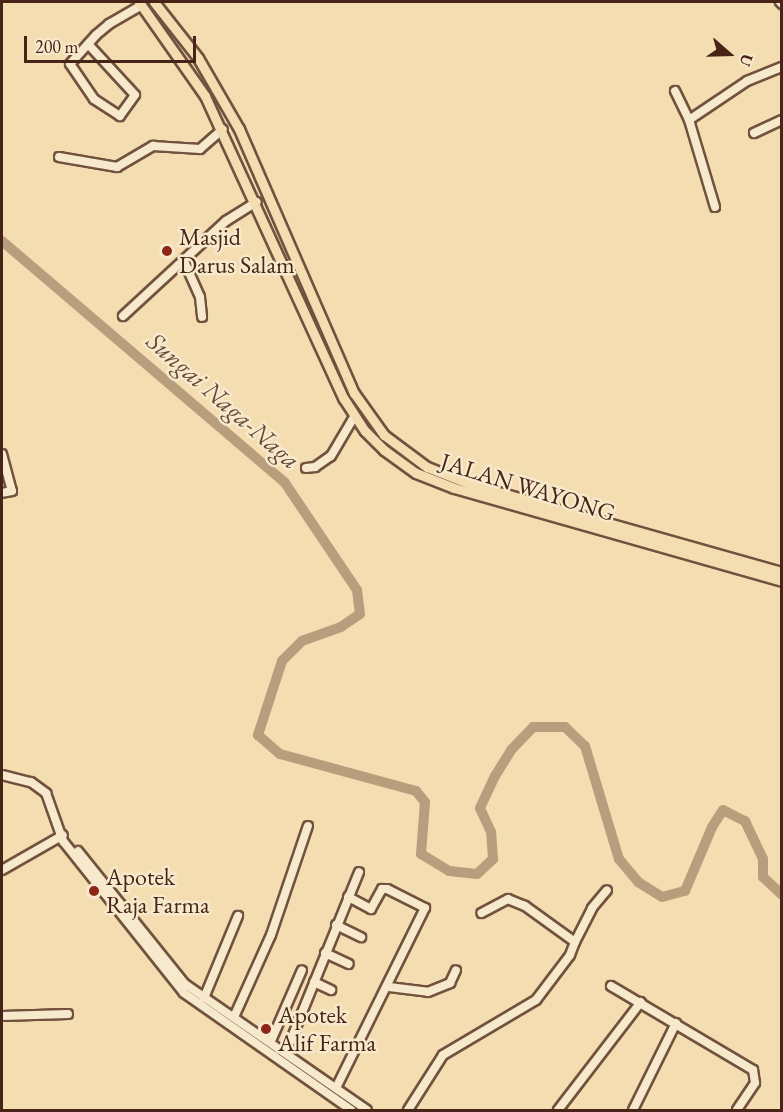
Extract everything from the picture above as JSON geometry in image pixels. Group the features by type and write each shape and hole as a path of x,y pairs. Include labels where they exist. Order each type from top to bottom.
{"main road":[{"name":"JALAN WAYONG","path":"154,2 217,90 262,177 354,393 384,435 427,467 470,484 782,572"},
{"name":"JALAN WAYONG","path":"140,3 206,96 354,417 384,450 432,480 782,581"},
{"path":"206,96 217,90"}],"street":[{"path":"88,44 135,95 120,116 98,103 70,66 88,44 109,24 140,3"},
{"path":"689,120 747,81 782,67"},
{"path":"675,91 689,120 716,207"},
{"path":"754,133 782,120"},
{"path":"59,157 117,166 153,146 200,149 223,129"},
{"path":"123,316 226,221 256,202"},
{"path":"184,261 200,297 202,317"},
{"path":"306,468 315,467 331,456 354,417"},
{"path":"2,454 12,491 2,493"},
{"path":"2,775 42,789 67,846 134,935 178,987 351,1110"},
{"path":"234,1017 272,935 309,826"},
{"path":"2,865 63,835"},
{"path":"2,870 63,835"},
{"path":"63,835 165,963 204,998 271,1041 367,1110"},
{"path":"286,1052 359,872"},
{"path":"336,1088 389,987 425,909 387,889 382,889 371,909 348,897"},
{"path":"408,1110 443,1055 544,994 607,890"},
{"path":"483,913 512,900 575,942"},
{"path":"204,998 238,916"},
{"path":"336,925 361,938"},
{"path":"325,953 349,964"},
{"path":"271,1041 302,970"},
{"path":"389,987 435,990 450,983 456,970"},
{"path":"314,982 331,990"},
{"path":"611,986 756,1073 755,1083 737,1110"},
{"path":"558,1110 640,1002"},
{"path":"2,1016 68,1014"},
{"path":"633,1110 676,1023"},
{"path":"321,1090 327,1082"}],"waterway":[{"name":"Sungai Naga-Naga","path":"2,241 285,483 357,590 360,614 341,627 302,641 282,661 258,735 280,754 416,791 425,802 421,854 449,871 477,874 493,859 491,832 480,808 495,776 511,750 533,727 565,727 585,746 619,859 638,882 662,897 685,891 712,827 723,810 745,821 763,859 763,877 782,895"}],"place":[{"name":"Masjid Darus Salam","path":"167,251"},
{"name":"Apotek Raja Farma","path":"94,891"},
{"name":"Apotek Alif Farma","path":"266,1029"}]}
